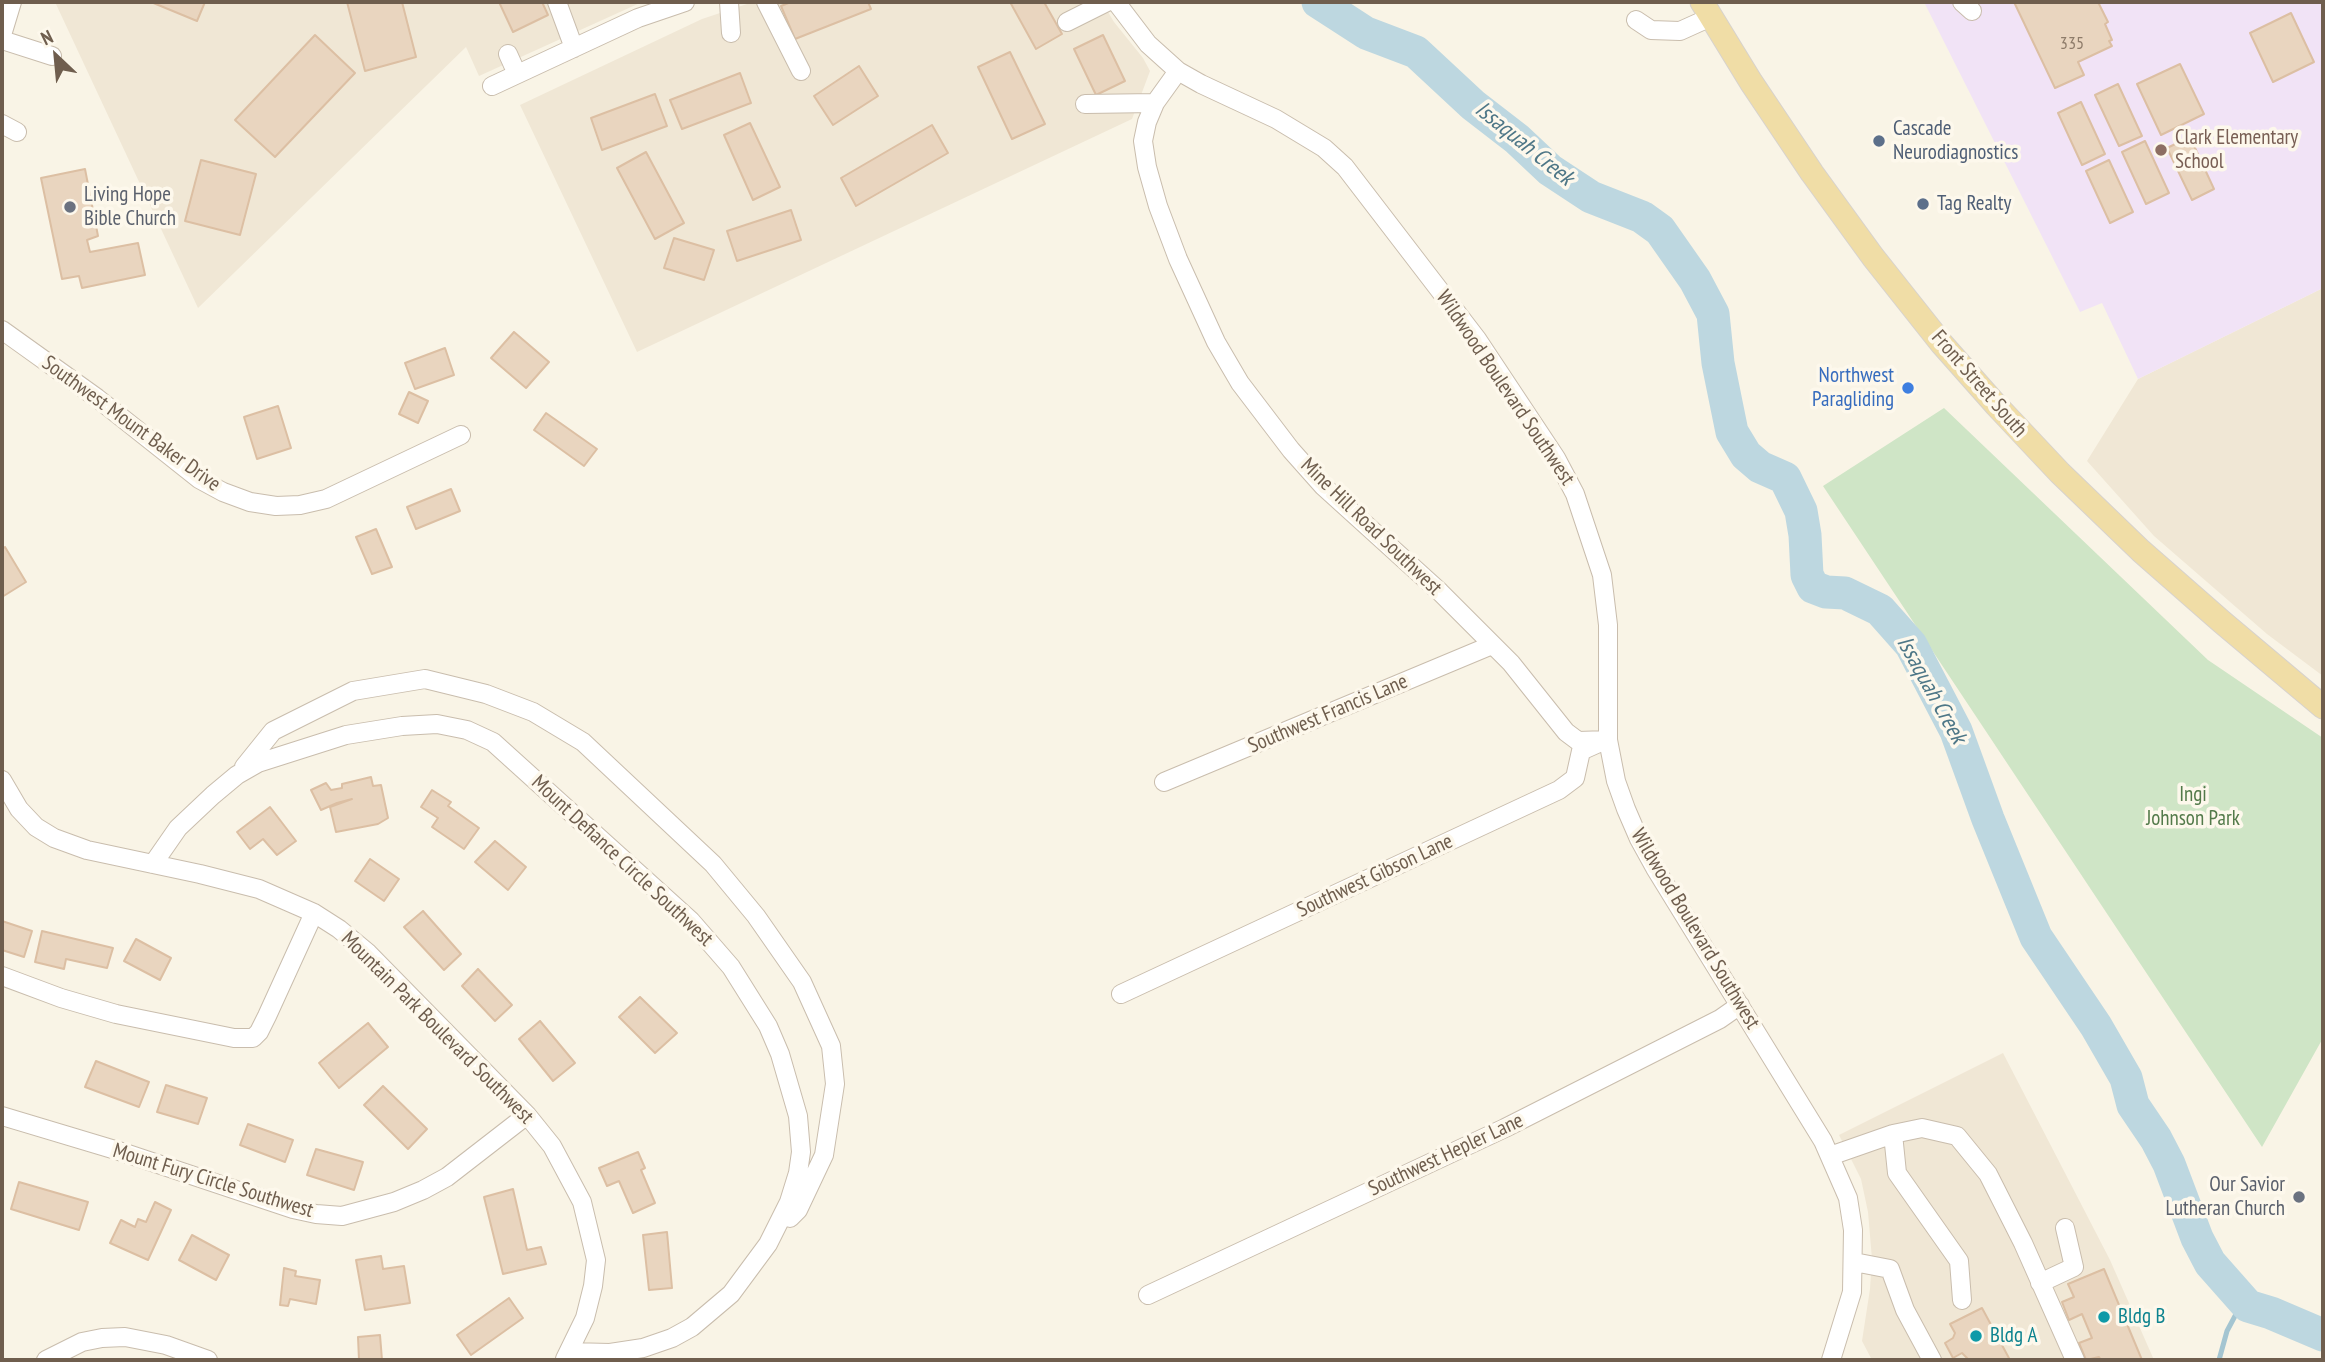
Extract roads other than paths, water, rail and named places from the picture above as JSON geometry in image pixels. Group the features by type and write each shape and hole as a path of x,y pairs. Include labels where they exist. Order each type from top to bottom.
{"main road":[{"name":"Front Street South","path":"1706,9 1804,162 1873,257 1942,344 2060,473 2141,551 2323,707"}],"street":[{"path":"2,35 12,2"},
{"path":"557,2 574,48"},
{"path":"492,86 648,14 685,2"},
{"path":"729,2 731,33"},
{"path":"766,2 801,71"},
{"path":"1066,22 1107,2"},
{"name":"Wildwood Boulevard Southwest","path":"1116,2 1149,44 1178,71 1276,119 1324,148 1345,167 1477,339 1526,411 1576,494 1602,575 1608,625 1608,740 1616,781 1639,839 1824,1141 1848,1198 1853,1230 1852,1292 1831,1360"},
{"path":"1636,20 1651,30 1680,30 1706,9"},
{"path":"2,40 52,56"},
{"path":"508,54 517,74"},
{"name":"Mine Hill Road Southwest","path":"1178,71 1155,103 1147,121 1143,142 1147,167 1178,259 1216,342 1240,383 1291,450 1324,486 1440,592 1511,663 1573,739 1608,740"},
{"path":"1085,104 1155,103"},
{"name":"Southwest Mount Baker Drive","path":"2,330 97,398 199,479 250,502 276,506 300,505 327,499 461,435"},
{"name":"Southwest Francis Lane","path":"1164,782 1492,645"},
{"path":"237,775 273,731 353,691 425,679 486,694 533,712 583,742 713,864 756,916 802,982 831,1046 835,1084 824,1155 797,1210 768,1244"},
{"name":"Mount Defiance Circle Southwest","path":"153,864 178,828 237,775 258,763 346,735 402,726 437,724 467,730 493,742 691,922 731,967 768,1026 780,1054 798,1116 801,1152 789,1202 768,1244 731,1294 712,1312 672,1338 643,1348 567,1356"},
{"name":"Southwest Gibson Lane","path":"1121,994 1559,790 1575,778 1581,751 1608,740"},
{"name":"Mountain Park Boulevard Southwest","path":"2,780 19,809 36,827 54,838 87,850 259,889 314,913 368,953 527,1115 552,1146 577,1191 590,1228 596,1260 585,1318 567,1356"},
{"path":"2,976 61,998 116,1014 234,1038 253,1038 267,1016 314,913"},
{"name":"Southwest Hepler Lane","path":"1148,1295 1505,1128 1720,1019 1740,1005"},
{"name":"Mount Fury Circle Southwest","path":"2,1116 122,1152 293,1209 342,1216 394,1202 447,1177 527,1115"},
{"path":"1830,1156 1893,1134 1922,1128 1956,1136 1988,1174 2075,1360"},
{"path":"1893,1134 1897,1173 1959,1261 1962,1300"},
{"path":"2040,1283 2074,1267 2065,1228"},
{"path":"1854,1262 1891,1269 1905,1310 1932,1360"},
{"path":"46,1360 82,1342 125,1337 166,1345 208,1360"}],"waterway":[{"name":"Issaquah Creek","path":"1318,2 1366,33 1416,52 1473,105 1517,139 1550,170 1591,197 1642,217 1660,230 1695,280 1713,314 1718,363 1732,432 1746,455 1760,467 1785,478 1801,511 1807,575 1813,587 1826,592 1845,593 1880,610 1911,645 1956,731 2036,937 2096,1026 2126,1078 2133,1105 2169,1164 2197,1238 2210,1263 2248,1306 2323,1335"},
{"path":"2219,1360 2227,1331 2243,1301"}],"place":[{"name":"Cascade Neurodiagnostics","path":"1879,141"},
{"name":"Clark Elementary School","path":"2161,150"},
{"name":"Tag Realty","path":"1923,204"},
{"name":"Living Hope Bible Church","path":"70,207"},
{"name":"Northwest Paragliding","path":"1908,388"},
{"name":"Our Savior Lutheran Church","path":"2299,1197"},
{"name":"Bldg B","path":"2104,1317"},
{"name":"Bldg A","path":"1976,1336"}],"park label":[{"name":"Ingi Johnson Park","path":"2193,807"}]}
